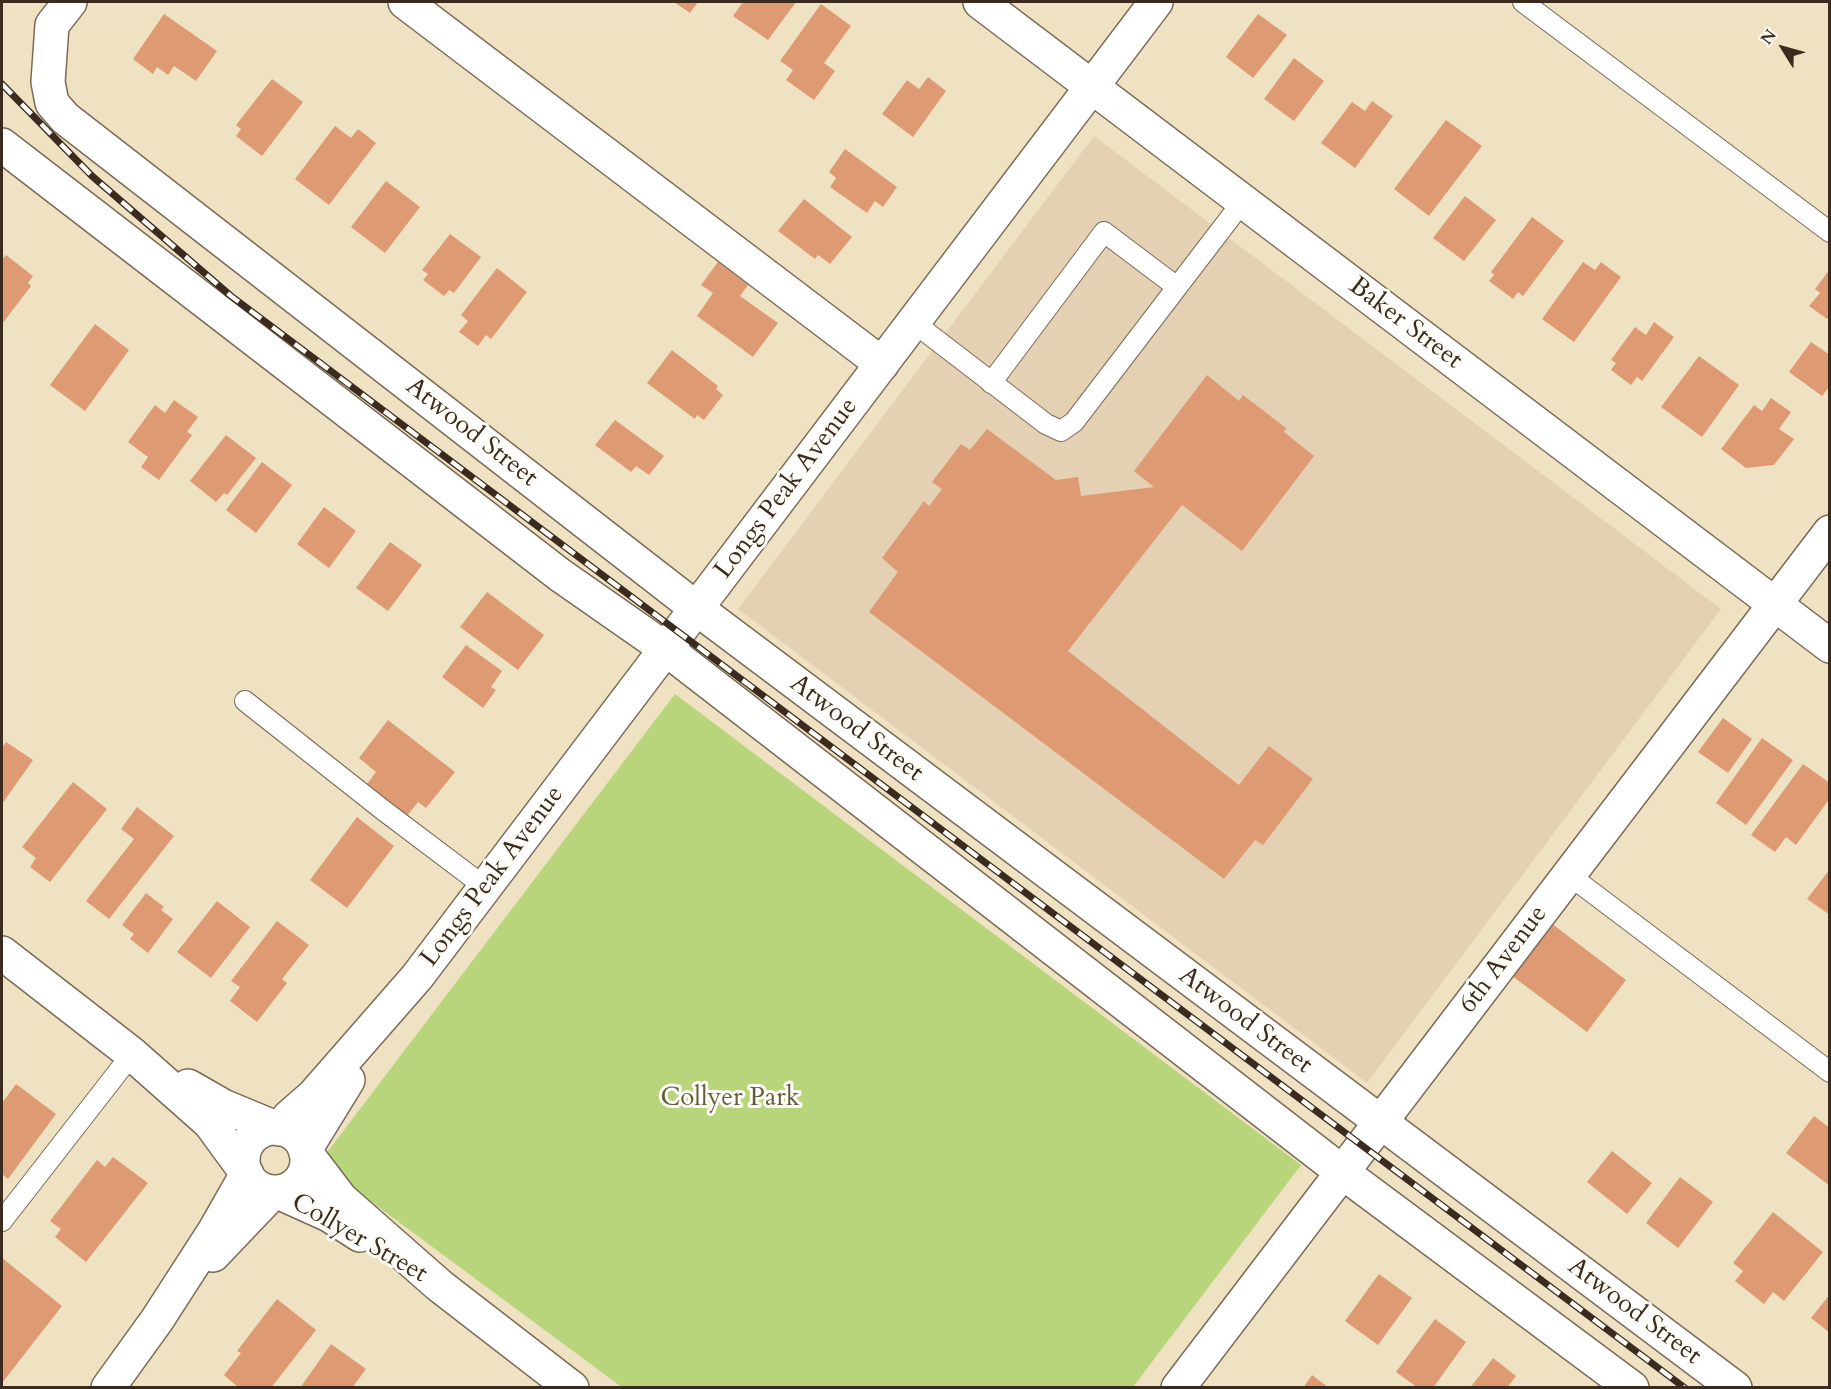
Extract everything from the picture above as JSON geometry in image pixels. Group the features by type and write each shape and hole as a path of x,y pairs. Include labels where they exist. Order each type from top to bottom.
{"street":[{"path":"405,2 882,364"},
{"name":"Baker Street","path":"980,2 1830,646"},
{"name":"Longs Peak Avenue","path":"306,1151 329,1108 417,977 1156,2"},
{"name":"Atwood Street","path":"61,13 48,82 52,103 65,118 696,608 1735,1388"},
{"name":"Atwood Street","path":"2,145 560,575 666,649 1342,1173 1632,1388"},
{"name":"6th Avenue","path":"1178,1388 1830,532"},
{"path":"2,953 132,1054 210,1123 258,1187 276,1192 288,1189 304,1174 306,1151 295,1135 223,1106 132,1054"},
{"name":"Longs Peak Avenue","path":"278,1128 313,1096 417,977"},
{"path":"108,1388 157,1320 215,1230 246,1172 244,1150 249,1141 266,1130 278,1128"},
{"name":"Collyer Street","path":"306,1151 341,1198 440,1286 572,1388"},
{"path":"157,1320 227,1239 276,1192"},
{"name":"Collyer Street","path":"276,1192 329,1215 440,1286"}],"lane":[{"path":"1523,2 1830,232"},
{"path":"913,322 1046,424 1061,431 1074,422 1243,201"},
{"path":"991,383 1104,232 1177,287"},
{"path":"245,701 383,810 486,887"},
{"path":"1569,875 1830,1072"},
{"path":"2,1221 132,1054"}],"shaded area":[{"path":"1094,136 1721,609 1367,1083 738,609"}],"green space":[{"name":"Collyer Park","path":"675,694 1301,1165 1133,1387 623,1388 319,1163"}],"building":[{"path":"674,2 698,2 690,13"},
{"path":"743,2 796,2 768,40 733,16"},
{"path":"821,4 851,26 824,63 835,71 814,100 786,80 793,70 780,61"},
{"path":"164,14 217,51 196,81 174,66 168,75 157,67 153,74 133,59"},
{"path":"1258,14 1287,35 1253,78 1226,57"},
{"path":"1294,58 1324,81 1294,121 1264,99"},
{"path":"928,77 946,91 913,137 882,114 907,80 919,89"},
{"path":"272,79 303,102 262,156 236,136 241,129 236,125"},
{"path":"1372,101 1393,116 1355,168 1321,143 1352,102 1365,111"},
{"path":"1446,120 1482,146 1429,216 1394,189"},
{"path":"335,126 351,138 358,129 376,143 329,205 295,179"},
{"path":"845,149 897,187 883,207 875,201 867,213 830,187 836,178 829,172"},
{"path":"386,181 420,207 385,253 351,227"},
{"path":"1465,196 1496,220 1464,261 1433,238"},
{"path":"804,199 852,237 830,264 818,255 815,259 778,231"},
{"path":"1532,217 1564,241 1523,296 1518,292 1513,299 1489,281 1494,275 1491,272"},
{"path":"450,234 481,257 454,293 449,290 444,296 423,280 428,274 422,270"},
{"path":"6,255 33,276 28,283 31,286 2,324 2,260"},
{"path":"718,262 748,285 740,296 778,323 753,357 697,316 713,293 701,285"},
{"path":"1583,262 1595,270 1601,262 1621,277 1574,342 1542,319"},
{"path":"497,268 527,292 491,339 486,335 478,346 459,332 468,321 461,315"},
{"path":"1830,269 1830,316 1827,319 1809,306 1820,293 1815,289"},
{"path":"1654,322 1674,337 1642,381 1637,377 1631,385 1611,370 1616,363 1611,360 1635,327 1646,335"},
{"path":"95,324 129,350 85,411 50,385"},
{"path":"1811,342 1830,355 1830,386 1822,396 1789,372"},
{"path":"672,350 718,386 716,389 723,395 704,420 697,415 695,419 647,383"},
{"path":"1699,356 1739,385 1702,437 1661,407"},
{"path":"1207,375 1239,401 1243,395 1286,428 1284,432 1314,456 1242,551 1182,505 1068,651 1239,785 1269,746 1313,779 1263,845 1255,840 1224,879 869,612 898,572 882,558 924,501 929,506 942,489 932,482 961,444 970,450 987,429 1056,480 1078,477 1081,496 1154,487 1134,471"},
{"path":"1771,398 1791,412 1779,429 1794,439 1774,465 1746,468 1721,449 1754,405 1762,411"},
{"path":"174,400 198,417 187,432 192,435 159,480 141,467 148,457 128,442 155,405 165,413"},
{"path":"615,420 664,456 649,475 636,466 631,472 595,445"},
{"path":"226,435 256,458 227,495 224,493 216,502 190,481"},
{"path":"262,462 292,485 256,533 226,510"},
{"path":"324,507 356,531 329,568 297,544"},
{"path":"390,542 422,565 388,611 356,588"},
{"path":"487,592 544,635 518,670 460,627"},
{"path":"466,645 502,671 491,687 496,690 483,708 442,677"},
{"path":"1723,718 1752,739 1728,773 1698,752"},
{"path":"388,720 455,772 426,808 418,802 404,820 364,788 376,772 359,758"},
{"path":"1762,738 1793,760 1746,825 1716,803"},
{"path":"6,742 33,760 2,804 2,748"},
{"path":"1803,764 1830,783 1830,798 1796,845 1786,837 1775,852 1751,835"},
{"path":"73,782 107,809 50,882 30,867 36,858 22,847"},
{"path":"137,807 174,836 109,919 86,901 134,839 121,829"},
{"path":"357,817 394,846 347,908 310,880"},
{"path":"1830,869 1830,915 1807,899"},
{"path":"146,893 164,907 161,910 173,919 148,953 130,939 134,934 122,925"},
{"path":"217,901 250,927 211,978 177,952"},
{"path":"277,921 309,945 282,979 287,983 257,1022 230,1001 240,987 231,981"},
{"path":"1551,923 1626,980 1587,1032 1511,975"},
{"path":"16,1084 56,1114 8,1179 2,1174 2,1103"},
{"path":"1814,1116 1830,1128 1830,1186 1786,1153"},
{"path":"1612,1151 1652,1183 1627,1214 1587,1182"},
{"path":"113,1157 148,1183 86,1262 55,1237 61,1229 50,1221 97,1160 105,1167"},
{"path":"1680,1177 1713,1202 1678,1248 1646,1223"},
{"path":"1773,1212 1823,1252 1784,1301 1773,1292 1764,1304 1735,1281 1743,1271 1733,1263"},
{"path":"2,1258 62,1306 2,1383"},
{"path":"1379,1274 1412,1298 1378,1345 1345,1321"},
{"path":"1830,1294 1830,1333 1811,1318"},
{"path":"277,1299 316,1330 271,1388 239,1388 224,1375 241,1353 237,1351"},
{"path":"1435,1319 1466,1342 1433,1388 1418,1388 1396,1372"},
{"path":"331,1344 366,1369 352,1388 300,1388"},
{"path":"1493,1358 1516,1376 1507,1388 1470,1388"},
{"path":"1312,1375 1329,1388 1303,1388"}],"railway":[{"path":"2,84 92,176 231,296 1685,1388"}]}
